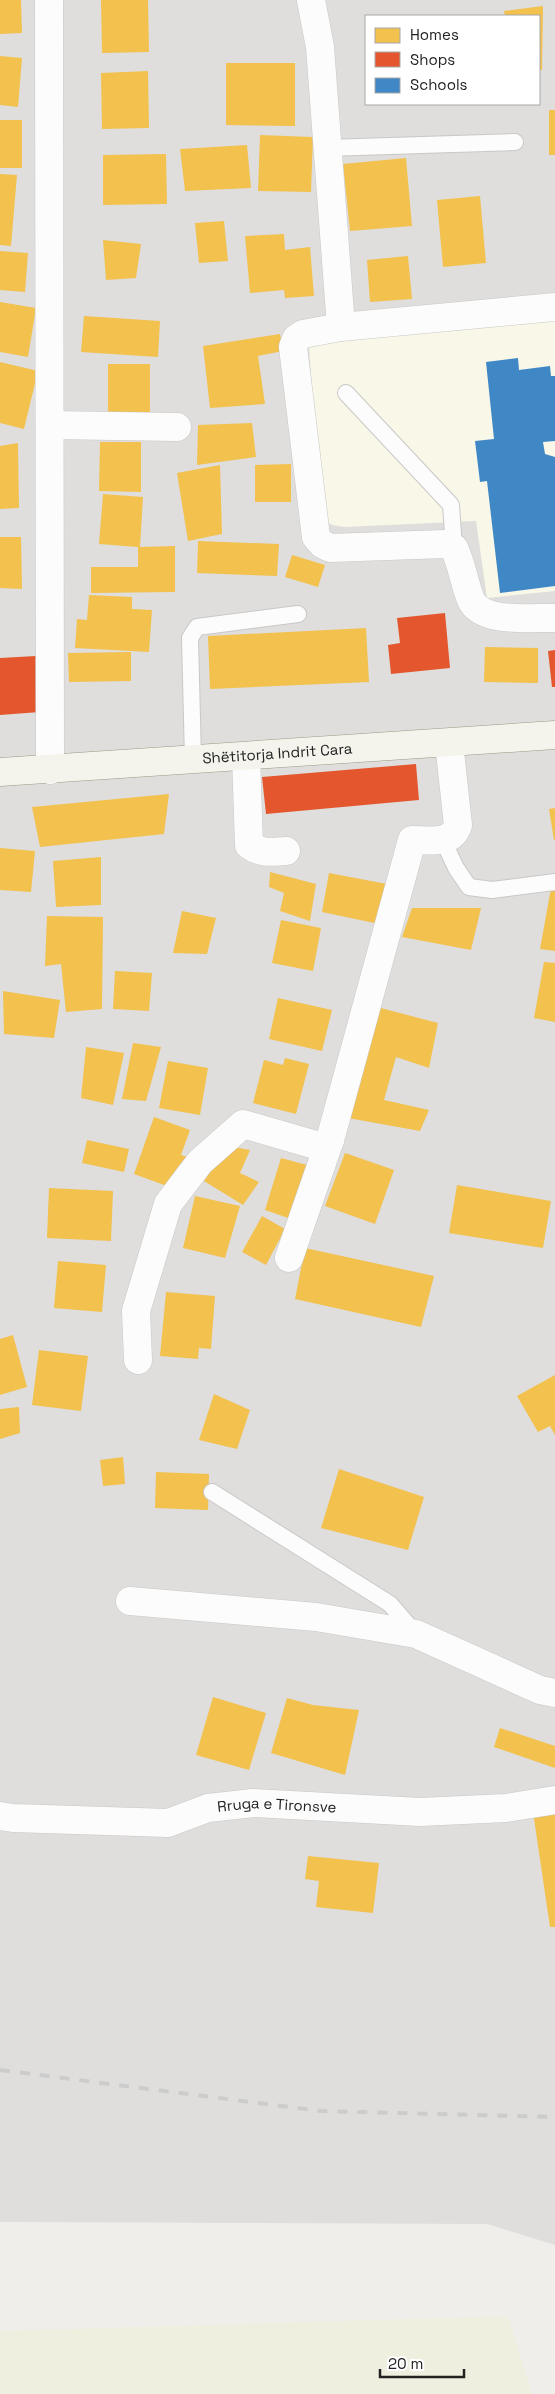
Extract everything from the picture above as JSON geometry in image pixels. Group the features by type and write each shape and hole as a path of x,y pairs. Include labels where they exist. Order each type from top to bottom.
{"main road":[{"name":"Shëtitorja Indrit Cara","path":"0,772 555,735"}],"street":[{"path":"49,0 50,770"},
{"path":"311,0 320,47 326,148 341,327"},
{"path":"555,307 341,327 302,334 296,339 294,347 316,537 322,544 330,548 445,544 454,548 472,601 482,612 496,617 555,618"},
{"path":"50,425 177,427"},
{"path":"289,1258 330,1140 412,840 447,840 455,834 458,825 449,743"},
{"path":"246,756 249,845 256,850 264,852 286,851"},
{"path":"138,1360 136,1311 168,1204 200,1162 243,1124 319,1146 330,1140"},
{"path":"130,1601 316,1616 416,1634 540,1690 555,1694"},
{"name":"Rruga e Tironsve","path":"0,1816 168,1823 208,1808 253,1803 420,1812 506,1808 555,1800"}],"lane":[{"path":"326,148 515,142"},
{"path":"346,393 451,505 454,548"},
{"path":"193,759 190,638 197,627 298,614"},
{"path":"443,840 456,868 468,887 492,890 555,882"},
{"path":"212,1492 390,1604 416,1634"}],"shaded area":[{"path":"0,0 555,0 555,2245 487,2224 0,2222"},
{"path":"555,311 555,591 487,598 476,521 345,527 332,525 323,518 320,511 309,345"}],"green space":[{"path":"508,2316 532,2394 0,2394 0,2331"}],"building: Homes":[{"path":"0,0 21,0 22,33 0,34"},
{"path":"101,0 148,0 149,52 102,53"},
{"path":"543,6 542,70 540,70 540,15 505,15 504,11"},
{"path":"0,56 22,58 18,107 0,105"},
{"path":"226,63 295,63 295,126 226,125"},
{"path":"148,71 149,128 102,129 101,73"},
{"path":"549,110 555,110 555,155 549,155"},
{"path":"0,120 22,120 22,168 0,168"},
{"path":"260,135 313,137 311,192 258,191"},
{"path":"247,145 251,188 185,191 180,149"},
{"path":"166,154 167,204 103,205 103,155"},
{"path":"406,158 412,226 350,231 343,164"},
{"path":"0,174 17,175 11,246 0,245"},
{"path":"480,196 486,263 443,267 437,200"},
{"path":"224,221 228,261 199,263 195,223"},
{"path":"284,234 285,250 310,247 314,296 285,298 284,290 250,293 245,236"},
{"path":"103,240 141,244 136,278 106,280"},
{"path":"0,251 28,253 25,292 0,290"},
{"path":"408,256 412,299 370,302 367,260"},
{"path":"0,302 36,308 28,357 0,352"},
{"path":"84,316 160,321 158,357 81,352"},
{"path":"280,334 283,351 258,356 265,404 210,408 203,346"},
{"path":"0,362 38,371 24,429 0,423"},
{"path":"108,364 150,364 150,414 108,413"},
{"path":"252,423 256,457 197,465 198,425"},
{"path":"100,442 141,442 141,492 99,491"},
{"path":"18,443 19,508 0,509 0,446"},
{"path":"291,464 291,502 255,502 255,465"},
{"path":"220,465 222,534 188,541 177,473"},
{"path":"103,494 143,497 140,547 175,546 175,592 91,593 91,567 138,567 138,547 99,544"},
{"path":"0,537 21,537 22,589 0,588"},
{"path":"198,541 279,544 277,576 197,573"},
{"path":"292,555 325,565 318,587 285,577"},
{"path":"89,595 132,597 132,609 152,610 149,652 75,648 77,619 87,620"},
{"path":"366,628 369,682 210,689 208,636"},
{"path":"485,647 538,648 538,683 484,682"},
{"path":"131,652 131,681 69,682 68,653"},
{"path":"169,794 164,834 40,847 32,807"},
{"path":"555,808 555,840 554,840 549,809"},
{"path":"0,848 35,851 31,892 0,890"},
{"path":"101,857 101,905 56,907 53,861"},
{"path":"270,872 316,884 310,921 280,911 284,893 269,887"},
{"path":"329,873 387,884 379,924 322,912"},
{"path":"551,888 555,889 555,951 540,949"},
{"path":"412,908 481,908 471,950 402,937"},
{"path":"182,911 216,918 207,954 173,953"},
{"path":"47,916 103,917 102,1009 66,1012 61,964 45,966"},
{"path":"281,920 321,928 313,971 272,963"},
{"path":"544,962 555,963 555,1022 534,1018"},
{"path":"115,971 152,973 149,1011 113,1009"},
{"path":"3,991 60,1000 54,1038 4,1034"},
{"path":"278,998 332,1010 322,1051 269,1039"},
{"path":"377,1007 438,1023 429,1068 396,1057 384,1100 429,1110 420,1131 348,1118"},
{"path":"133,1043 161,1047 146,1101 122,1099"},
{"path":"86,1047 124,1053 113,1105 81,1098"},
{"path":"285,1058 309,1064 296,1114 253,1103 264,1060 283,1065"},
{"path":"168,1061 208,1068 200,1115 159,1108"},
{"path":"154,1117 190,1130 181,1155 188,1157 175,1189 134,1174"},
{"path":"87,1140 129,1149 124,1172 82,1163"},
{"path":"228,1146 250,1150 240,1173 259,1182 243,1205 204,1181"},
{"path":"345,1153 394,1170 375,1224 325,1206"},
{"path":"281,1158 307,1165 291,1219 265,1210"},
{"path":"457,1185 551,1201 543,1248 449,1233"},
{"path":"49,1188 113,1191 111,1241 47,1238"},
{"path":"195,1196 240,1206 225,1258 183,1248"},
{"path":"262,1216 285,1229 266,1265 242,1252"},
{"path":"305,1248 434,1276 421,1327 295,1299"},
{"path":"58,1261 106,1265 102,1312 54,1308"},
{"path":"166,1292 215,1296 211,1349 199,1348 198,1359 160,1356"},
{"path":"13,1335 27,1387 0,1395 0,1339"},
{"path":"39,1350 88,1356 81,1411 32,1405"},
{"path":"555,1375 555,1435 550,1426 538,1432 517,1396"},
{"path":"214,1394 250,1410 237,1449 199,1440"},
{"path":"19,1407 20,1433 0,1439 0,1409"},
{"path":"123,1457 125,1484 103,1486 100,1460"},
{"path":"339,1469 424,1497 408,1550 321,1528"},
{"path":"156,1472 209,1474 208,1510 155,1508"},
{"path":"213,1697 266,1713 249,1770 196,1755"},
{"path":"287,1698 313,1705 359,1710 345,1775 271,1753"},
{"path":"500,1728 555,1746 555,1768 494,1747"},
{"path":"555,1809 555,1927 550,1927 533,1812"},
{"path":"308,1856 379,1863 373,1913 316,1907 319,1881 305,1879"}],"building: Shops":[{"path":"445,613 450,668 391,674 388,645 400,643 397,618"},
{"path":"555,650 555,687 552,687 548,651"},
{"path":"36,656 40,712 0,715 0,658"},
{"path":"416,764 419,800 266,814 262,777"}],"building: Schools":[{"path":"518,358 519,370 550,366 551,376 555,376 555,441 543,442 545,454 555,457 555,586 500,593 487,481 480,482 475,441 494,439 486,362"}],"railway":[{"path":"0,2070 321,2111 555,2117"}]}
